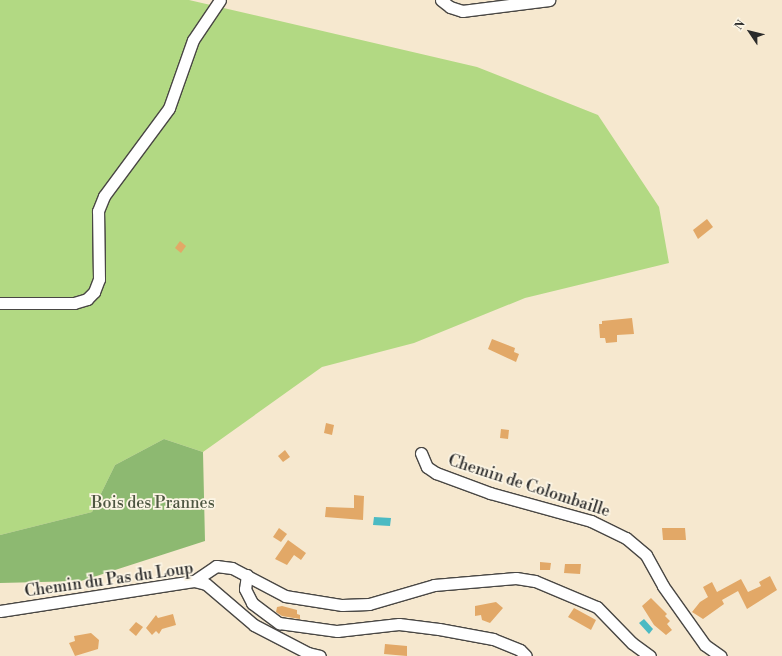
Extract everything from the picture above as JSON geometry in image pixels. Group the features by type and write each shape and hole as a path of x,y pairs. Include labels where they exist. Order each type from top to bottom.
{"street":[{"path":"0,303 74,303 87,299 94,292 100,279 98,211 104,196 169,108 193,40 220,0"},
{"path":"441,0 450,7 462,11 549,0"},
{"name":"Chemin de Colombaille","path":"421,453 427,466 436,473 490,493 591,521 626,538 646,555 663,586 705,645 721,656"},
{"path":"194,581 216,566 232,568 247,574 285,596 342,605 369,604 434,585 475,579 516,578 535,581 596,607 632,643 650,656"},
{"path":"247,574 245,589 252,603 279,623 337,631 399,624 439,629 493,639 520,650 526,656"},
{"name":"Chemin du Pas du Loup","path":"0,612 194,581 206,584 237,612 259,628 308,653 320,656"}],"green space":[{"path":"0,0 189,0 477,67 598,115 659,207 669,263 525,298 414,343 322,367 203,452 164,439 115,465 92,512 0,535"},
{"name":"Bois des Prannes","path":"164,439 203,452 205,541 81,581 0,583 0,535 92,512 115,465"}],"water":[{"path":"374,517 391,518 390,526 373,525"},
{"path":"644,619 653,629 649,634 639,623"}],"building":[{"path":"707,219 713,227 698,239 693,230"},
{"path":"180,241 186,246 181,253 175,248"},
{"path":"632,318 634,334 617,335 617,342 606,343 605,338 600,338 599,324 602,324 602,321"},
{"path":"492,339 515,348 514,352 519,354 516,362 488,349"},
{"path":"326,423 334,425 332,435 324,433"},
{"path":"501,429 509,430 508,439 500,438"},
{"path":"285,450 290,457 283,462 278,456"},
{"path":"354,495 364,496 363,520 325,517 326,507 354,508"},
{"path":"279,528 287,534 281,542 273,537"},
{"path":"662,528 685,528 686,540 663,540"},
{"path":"288,540 306,553 301,560 294,555 287,565 275,559"},
{"path":"540,562 551,563 550,570 540,570"},
{"path":"565,564 581,564 580,574 564,573"},
{"path":"770,576 777,590 747,609 738,591 722,600 724,604 703,619 692,612 700,602 708,597 703,587 712,582 717,592 741,579 748,592 761,586 759,582"},
{"path":"651,598 667,614 665,616 670,621 667,624 672,630 666,635 654,625 642,606"},
{"path":"496,602 503,608 490,623 482,620 481,615 475,616 475,606"},
{"path":"282,606 297,610 297,614 300,615 300,619 282,616 276,612 277,607"},
{"path":"574,608 596,620 591,630 568,617"},
{"path":"173,614 176,625 162,629 159,634 156,631 152,635 146,628 156,615 158,618"},
{"path":"136,622 143,627 136,636 129,630"},
{"path":"91,633 99,640 98,649 75,656 69,643 75,641 74,636"},
{"path":"385,644 407,646 407,656 384,654"}]}
